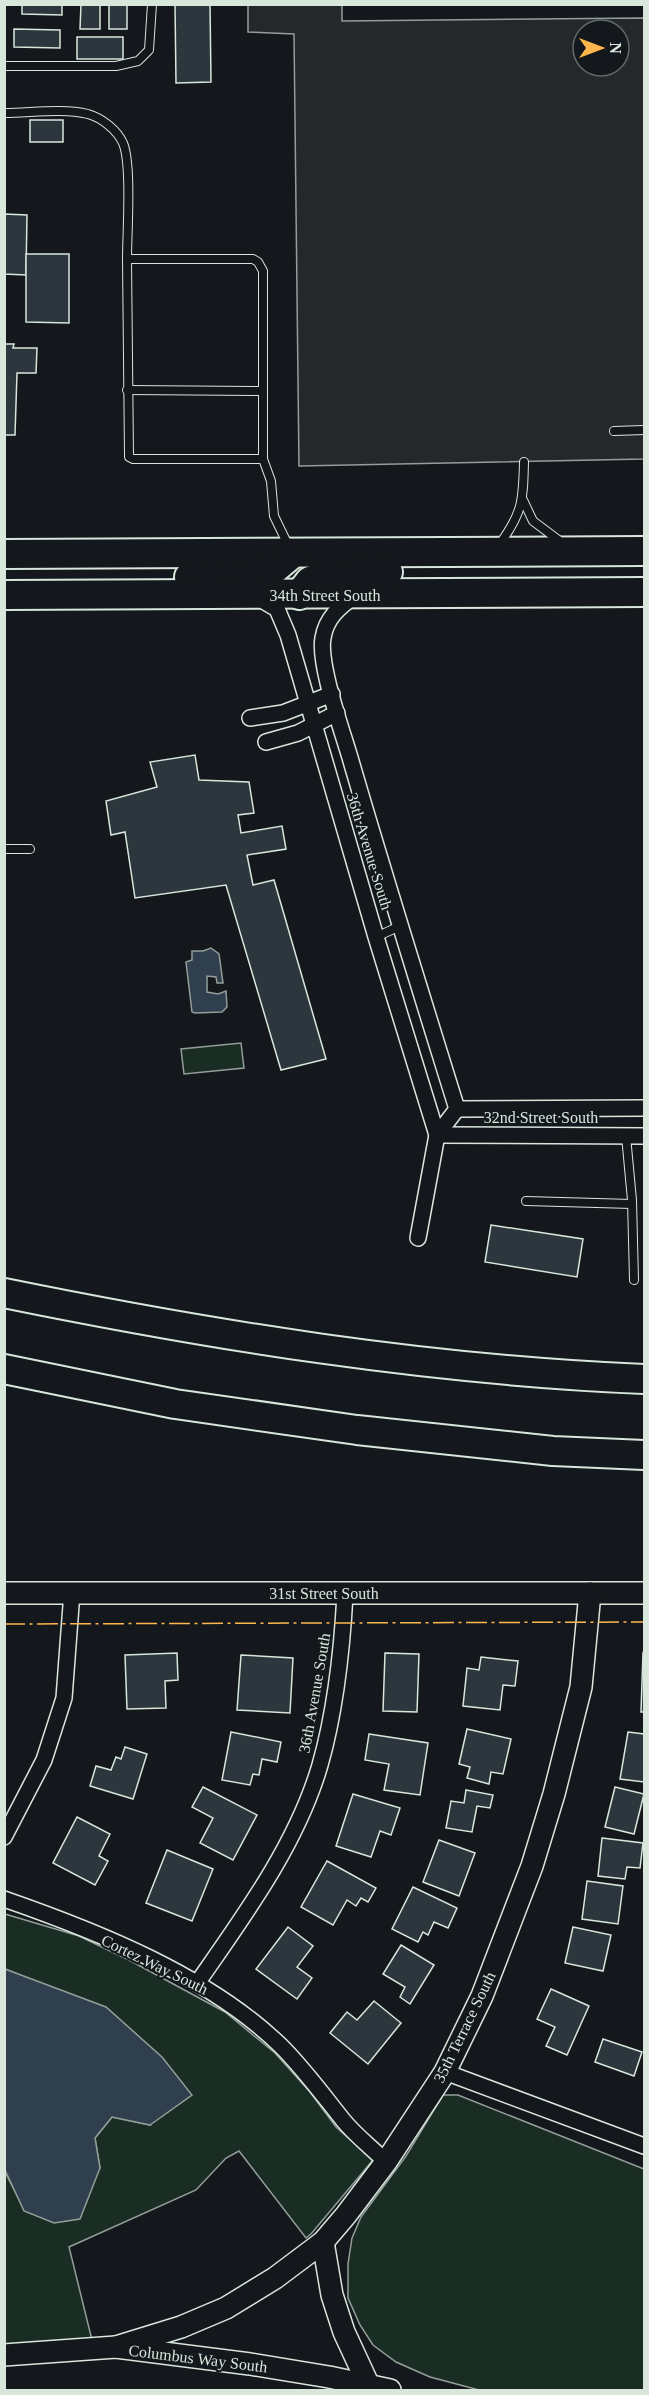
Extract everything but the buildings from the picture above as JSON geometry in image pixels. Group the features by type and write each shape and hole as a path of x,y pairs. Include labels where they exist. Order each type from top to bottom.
{"highway":[{"path":"4,554 645,551"},
{"path":"74,596 99,583 116,578 259,574 273,570 292,553"},
{"path":"299,595 310,581 325,575 467,571 493,553"},
{"name":"34th Street South","path":"4,595 645,592"},
{"path":"4,1293 149,1323 299,1346 466,1365 645,1379"},
{"path":"4,1369 175,1404 357,1430 553,1451 645,1455"}],"street":[{"name":"36th Avenue South","path":"249,595 262,599 277,609 288,635 376,937 437,1135"},
{"name":"36th Avenue South","path":"357,595 333,614 323,638 322,652 399,926 457,1109 437,1135 418,1238"},
{"path":"250,718 283,713 332,694"},
{"path":"266,742 298,733 337,712"},
{"name":"32nd Street South","path":"457,1109 645,1108"},
{"name":"32nd Street South","path":"437,1135 645,1136"},
{"path":"4,1837 44,1760 64,1698 72,1592"},
{"name":"31st Street South","path":"4,1593 645,1593"},
{"name":"35th Terrace South","path":"116,2347 181,2326 226,2308 275,2277 323,2242 346,2216 386,2162 445,2072 482,1996 532,1866 554,1794 581,1687 590,1593"},
{"name":"36th Avenue South","path":"198,1982 261,1892 296,1824 320,1766 333,1711 341,1660 345,1594"},
{"name":"Cortez Way South","path":"4,1899 69,1922 198,1982 243,2013 282,2047 318,2087 344,2122 386,2162"},
{"path":"445,2072 645,2146"},
{"path":"323,2242 332,2295 341,2323 369,2386"},
{"name":"Columbus Way South","path":"4,2355 116,2347 250,2364 390,2391"}],"lane":[{"path":"4,66 116,66 138,62 149,50 152,4"},
{"path":"4,113 86,114 104,122 117,134 125,150 127,159 128,453 132,459 263,459"},
{"path":"127,259 254,260 258,262 263,271 263,459 271,481 274,516 292,553"},
{"path":"128,390 263,391"},
{"path":"614,431 645,430"},
{"path":"493,553 515,520 523,500 524,462"},
{"path":"523,500 533,521 576,552"},
{"path":"4,849 30,849"},
{"path":"376,937 399,926"},
{"path":"626,1136 632,1204 634,1281"},
{"path":"526,1201 632,1204"}],"green space":[{"path":"241,1043 244,1068 184,1074 181,1049"},
{"path":"5,1914 79,1936 129,1960 225,2012 275,2053 310,2092 336,2127 373,2160 311,2234 306,2238 239,2151 226,2158 196,2190 69,2247 92,2340 5,2346 4,2170 25,2211 100,2168 95,2138 112,2117 150,2125 38,1983 5,1969"},
{"path":"443,2095 458,2095 644,2169 644,2390 479,2390 430,2377 396,2362 373,2345 360,2325 348,2298 348,2264 352,2238 361,2217 406,2156"}],"shaded area":[{"path":"248,5 342,5 342,21 571,19 571,78 631,78 631,18 644,18 644,459 299,466 294,34 248,32"}],"water":[{"path":"211,948 219,954 223,983 217,983 216,977 207,976 207,992 218,994 226,991 227,1007 222,1012 195,1013 192,1012 186,962 192,960 192,951"},
{"path":"5,1969 106,2007 162,2057 192,2095 150,2125 112,2117 95,2138 100,2168 80,2219 54,2223 24,2211 5,2170"}],"power":[{"path":"4,1624 644,1622"}]}
